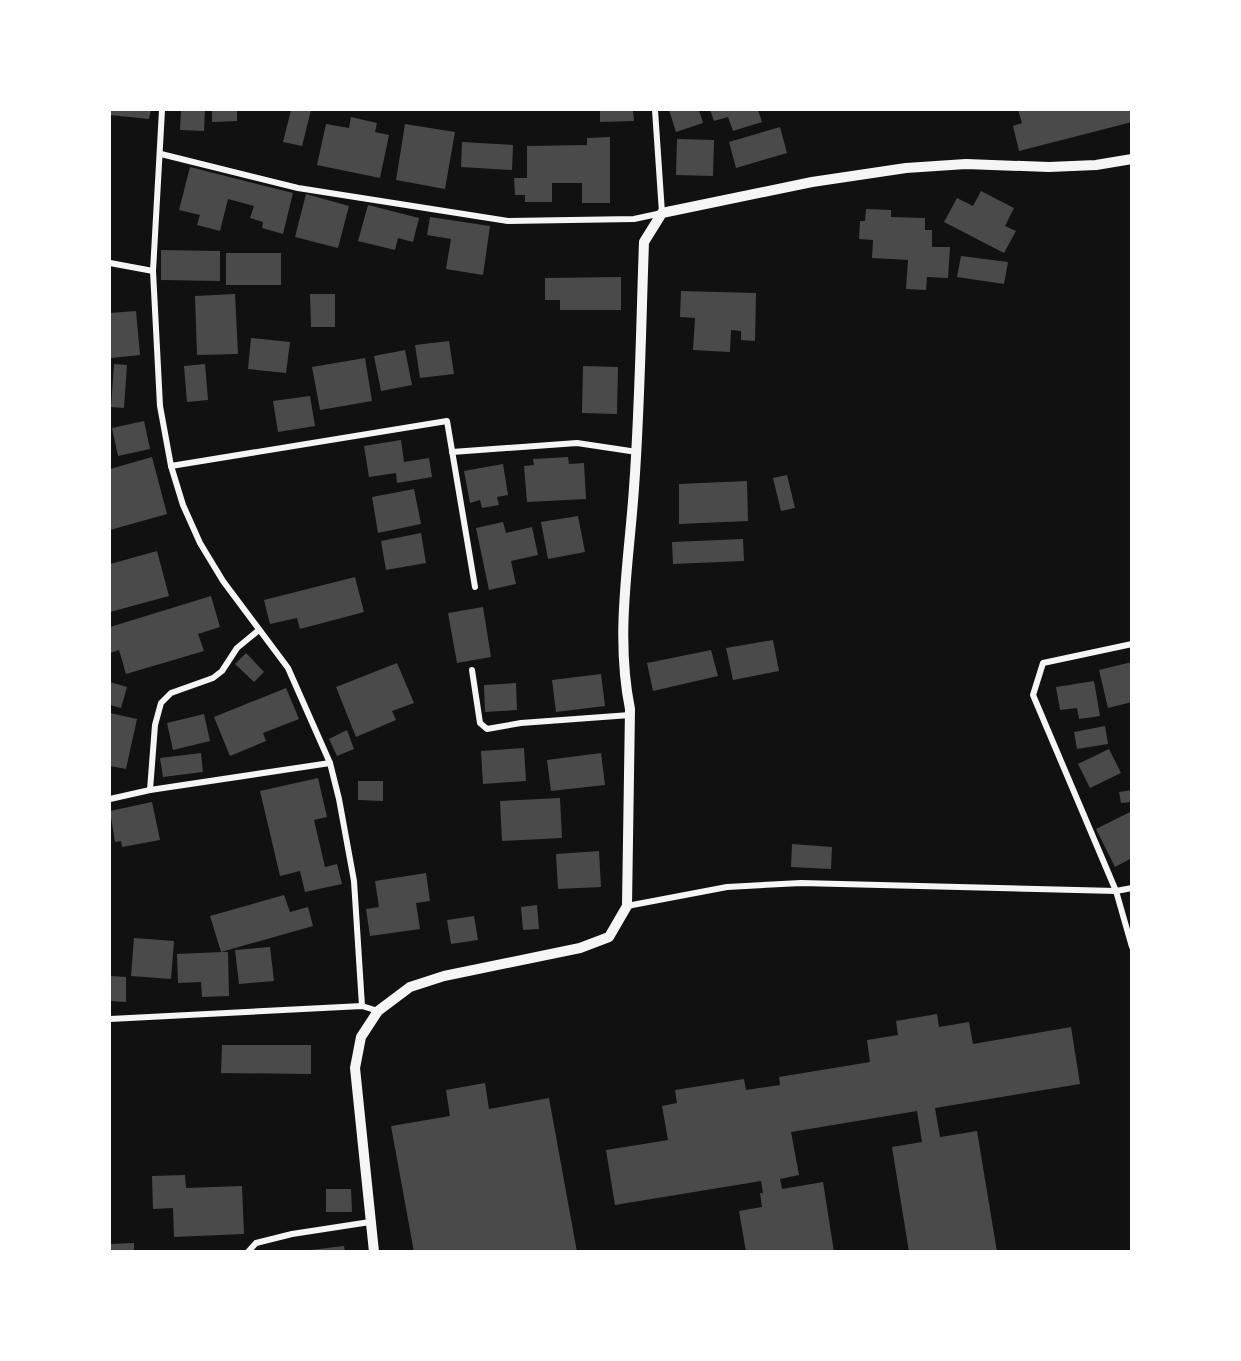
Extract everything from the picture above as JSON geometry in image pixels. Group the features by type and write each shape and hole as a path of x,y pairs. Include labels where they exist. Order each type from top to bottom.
{"street":[{"path":"162,110 153,271 160,406 171,466 183,505 200,543 223,581 288,668 330,764 354,881 362,1006"},
{"path":"374,1251 355,1068 361,1037 378,1011 410,987 444,976 580,948 609,937 627,906 630,716 624,681 622,633 637,452 644,242 662,213 655,110"},
{"path":"161,154 297,188 508,221 634,219 812,182 906,168 966,164 1049,167 1096,165 1131,159"},
{"path":"110,263 153,271"},
{"path":"171,466 447,421 475,587"},
{"path":"453,452 577,443 637,452"},
{"path":"150,790 154,724 161,703 171,693 213,678 222,671 237,648 259,630"},
{"path":"1131,644 1043,663 1033,695 1116,891 1131,947"},
{"path":"472,670 480,723 487,729 521,723 630,716"},
{"path":"110,799 150,790 330,764"},
{"path":"627,906 727,887 801,883 1116,891 1131,888"},
{"path":"110,1019 362,1006 378,1011"},
{"path":"248,1251 256,1243 292,1234 370,1222"}],"building":[{"path":"110,110 151,110 149,119 110,115"},
{"path":"181,110 205,110 204,131 180,130"},
{"path":"212,110 237,110 237,121 212,122"},
{"path":"291,110 311,110 302,146 283,142"},
{"path":"600,110 633,110 634,121 600,122"},
{"path":"669,110 699,110 703,123 676,132"},
{"path":"710,110 758,110 762,122 733,131 728,117 714,121"},
{"path":"1018,110 1132,110 1132,122 1019,151 1013,126 1022,123"},
{"path":"351,117 377,123 375,132 389,135 380,178 317,165 326,124 349,128"},
{"path":"405,124 455,132 445,189 396,180"},
{"path":"780,127 787,153 736,168 729,142"},
{"path":"610,137 610,203 582,203 582,183 552,183 552,202 525,202 525,195 515,195 514,178 527,178 527,146 587,145 587,138"},
{"path":"677,139 714,140 713,176 676,175"},
{"path":"462,142 513,145 512,170 461,167"},
{"path":"190,167 293,193 283,234 262,228 263,222 250,218 254,206 228,199 220,231 197,225 200,215 179,210"},
{"path":"981,191 1014,208 1005,226 1016,231 1004,253 944,222 957,198 973,206"},
{"path":"306,194 349,206 338,248 295,237"},
{"path":"368,205 419,218 413,242 398,238 395,250 358,241"},
{"path":"866,209 891,210 891,217 925,218 925,230 932,230 932,247 950,247 948,278 927,277 926,290 906,289 908,260 872,258 873,240 859,239 860,221 865,221"},
{"path":"430,217 490,226 483,275 446,269 451,239 427,235"},
{"path":"161,250 220,251 220,281 161,280"},
{"path":"226,253 281,253 281,285 226,285"},
{"path":"961,256 1008,262 1004,284 957,277"},
{"path":"621,277 621,310 560,310 560,300 545,300 545,278"},
{"path":"681,291 756,293 755,341 741,340 741,331 731,330 730,352 693,350 695,318 680,317"},
{"path":"235,294 238,354 197,355 195,296"},
{"path":"310,294 335,294 335,327 311,327"},
{"path":"136,311 140,355 111,358 110,313"},
{"path":"251,338 290,342 286,373 248,369"},
{"path":"449,341 454,374 420,378 415,345"},
{"path":"405,350 412,385 381,391 374,356"},
{"path":"365,358 372,401 320,410 312,367"},
{"path":"114,364 127,365 124,408 111,407"},
{"path":"205,364 208,400 187,402 184,366"},
{"path":"583,366 618,367 617,414 582,413"},
{"path":"310,396 315,426 278,432 273,401"},
{"path":"144,421 150,449 118,456 112,428"},
{"path":"401,440 404,462 429,458 432,477 397,483 396,473 369,477 364,446"},
{"path":"152,457 167,514 110,530 110,469"},
{"path":"568,457 569,464 584,463 586,499 527,502 524,466 534,465 533,459"},
{"path":"503,464 508,495 497,497 499,505 482,508 480,500 470,503 464,471"},
{"path":"787,475 795,508 781,511 773,478"},
{"path":"747,481 748,521 679,524 679,484"},
{"path":"414,489 421,524 378,533 372,497"},
{"path":"578,516 585,552 548,559 541,522"},
{"path":"503,522 506,533 532,527 538,555 511,561 516,584 489,590 476,528"},
{"path":"421,533 426,563 386,570 381,541"},
{"path":"743,539 744,561 673,564 672,542"},
{"path":"157,551 169,596 110,612 110,564"},
{"path":"355,577 364,612 300,629 297,618 270,624 264,600"},
{"path":"211,596 220,627 198,634 204,651 126,674 119,650 110,653 110,627"},
{"path":"483,607 491,657 457,663 448,613"},
{"path":"773,640 779,671 733,680 726,648"},
{"path":"711,650 718,676 653,691 647,663"},
{"path":"246,653 264,672 254,682 235,664"},
{"path":"1132,662 1132,702 1108,708 1099,670"},
{"path":"397,663 414,703 392,711 396,720 356,737 336,687"},
{"path":"601,674 605,706 556,712 552,680"},
{"path":"1094,681 1100,716 1079,719 1077,708 1060,710 1056,687"},
{"path":"110,682 127,687 121,708 110,705"},
{"path":"516,683 517,710 485,712 484,685"},
{"path":"286,688 299,719 263,733 266,741 230,756 214,717"},
{"path":"110,713 137,719 126,769 110,766"},
{"path":"204,714 210,741 173,750 167,723"},
{"path":"1105,726 1108,744 1077,749 1074,732"},
{"path":"347,730 354,749 337,756 329,739"},
{"path":"524,748 526,781 483,784 481,751"},
{"path":"1109,749 1121,773 1090,788 1078,764"},
{"path":"201,753 203,772 163,777 160,758"},
{"path":"601,753 605,785 551,791 547,760"},
{"path":"318,778 327,817 314,820 325,867 337,864 342,884 305,892 300,871 280,876 260,791"},
{"path":"358,781 383,781 383,801 358,800"},
{"path":"1132,790 1132,802 1121,803 1119,792"},
{"path":"560,798 562,838 502,841 500,801"},
{"path":"152,802 160,840 122,847 121,841 115,842 110,811"},
{"path":"1132,811 1132,858 1115,867 1096,829"},
{"path":"792,844 832,847 831,869 791,867"},
{"path":"599,851 601,887 558,889 556,854"},
{"path":"426,873 430,901 416,903 420,929 370,936 366,909 379,907 375,881"},
{"path":"284,895 290,912 308,907 313,926 221,952 210,916"},
{"path":"537,905 539,929 523,930 521,907"},
{"path":"474,916 478,940 451,944 447,920"},
{"path":"134,938 174,941 171,979 131,976"},
{"path":"270,947 274,981 239,984 235,950"},
{"path":"228,952 229,996 202,997 201,982 178,983 177,954"},
{"path":"110,976 126,977 126,1002 110,1001"},
{"path":"937,1014 939,1027 969,1022 973,1044 1071,1027 1080,1084 935,1108 940,1137 977,1131 997,1252 909,1252 892,1147 922,1142 917,1111 791,1132 799,1175 780,1179 782,1189 823,1182 834,1252 746,1252 739,1211 762,1207 761,1181 615,1205 606,1150 668,1140 662,1106 677,1103 675,1090 744,1079 746,1090 780,1085 779,1077 870,1062 867,1040 898,1035 896,1021"},
{"path":"222,1045 311,1045 311,1074 221,1073"},
{"path":"485,1083 489,1109 549,1098 577,1252 414,1252 391,1126 450,1116 446,1090"},
{"path":"185,1175 186,1188 242,1186 244,1234 174,1237 173,1208 153,1209 152,1176"},
{"path":"326,1189 351,1189 352,1212 326,1212"},
{"path":"134,1243 134,1252 110,1252 110,1244"},
{"path":"344,1246 345,1252 310,1252 310,1250"}]}
